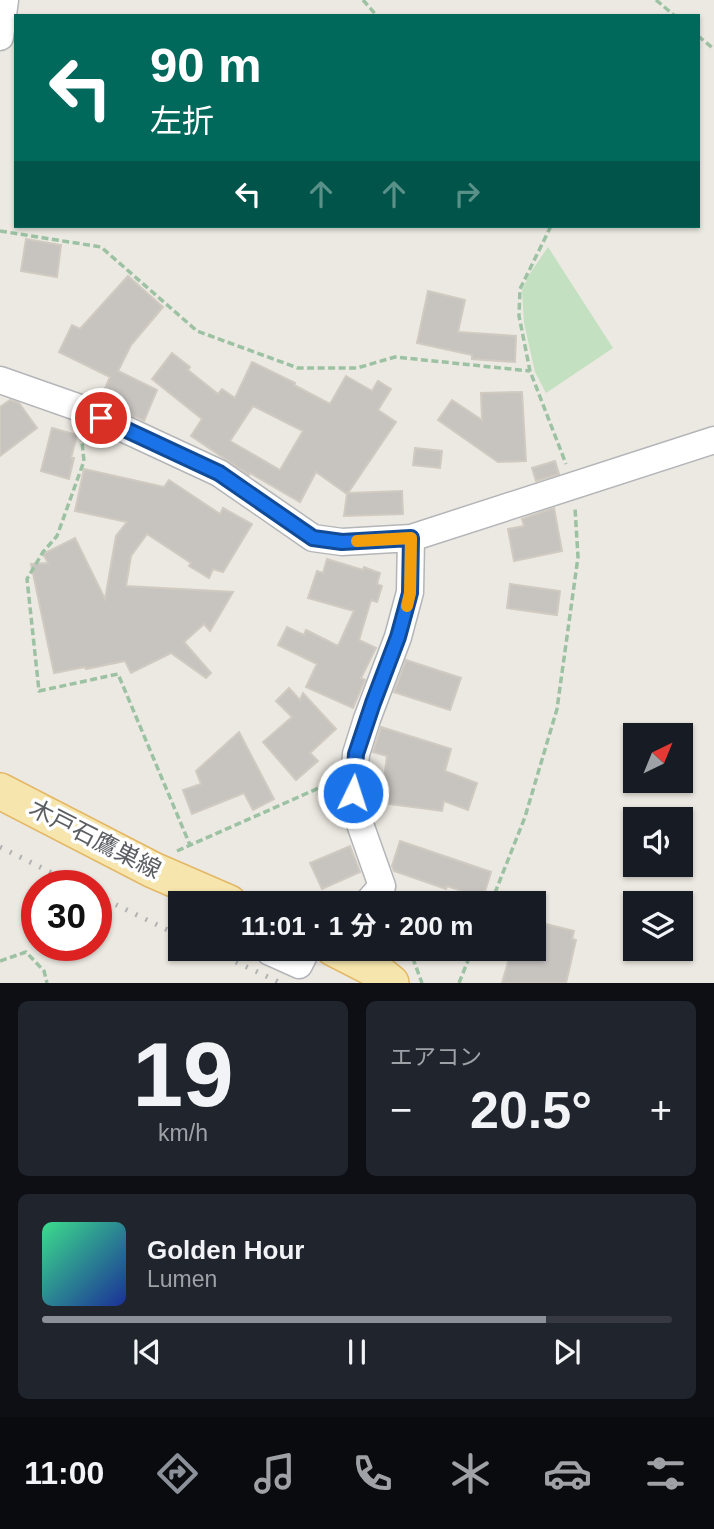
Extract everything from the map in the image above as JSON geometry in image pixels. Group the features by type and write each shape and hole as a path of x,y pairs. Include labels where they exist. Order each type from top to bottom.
{"main road":[{"name":"木戸石鷹巣線","path":"0,791 153,870 201,891"},
{"path":"351,961 374,968 391,983"}],"street":[{"path":"0,37 5,0"},
{"path":"0,380 77,407 219,473 313,538 342,542 411,538 714,440"},
{"path":"378,891 382,886 360,824 353,793 356,754 398,637 410,593 411,538"}],"path":[{"path":"363,0 375,14"},
{"path":"656,0 673,14"},
{"path":"700,38 714,49"},
{"path":"496,891 525,817 557,709 578,557 574,485 530,371 519,316 520,289 550,228"},
{"path":"0,231 101,247 197,331 298,368 357,368 395,357 530,371"},
{"path":"77,407 84,461 57,536 43,552 27,579 39,691 118,674 190,845"},
{"path":"153,870 156,859 355,772"},
{"path":"0,961 26,953 44,971 47,983"},
{"path":"414,961 422,983"},
{"path":"459,983 468,961"}],"green space":[{"path":"548,247 613,348 546,393 535,372 524,323 522,290"}],"building":[{"path":"26,239 61,245 57,277 21,271"},
{"path":"128,276 163,307 131,345 118,371 157,390 144,421 100,400 110,377 59,352 72,325 80,329"},
{"path":"428,291 465,300 458,332 516,336 515,362 472,359 472,355 417,343"},
{"path":"172,353 218,394 222,389 235,398 252,362 330,404 346,376 372,391 378,381 391,389 378,410 396,422 348,493 402,491 403,514 344,516 347,494 316,472 300,502 250,473 249,475 191,436 202,419 152,379","holes":["253,406 303,431 280,470 230,441"]},
{"path":"522,392 526,461 498,462 438,420 452,400 482,420 481,393"},
{"path":"10,400 19,403 37,428 0,456 0,407"},
{"path":"52,428 77,435 69,479 41,471"},
{"path":"415,448 442,451 440,468 413,465"},
{"path":"555,461 559,474 536,481 532,468"},
{"path":"84,469 164,487 169,480 220,514 223,508 252,524 223,572 213,569 209,578 147,534 131,556 126,586 233,592 210,631 204,624 184,642 211,673 206,678 171,653 131,673 125,661 54,673 31,564 48,563 43,554 75,538 105,599 116,536 127,522 75,511"},
{"path":"554,508 562,551 514,561 508,529 524,526 522,519"},
{"path":"327,559 380,573 377,584 382,586 377,602 371,600 359,640 376,648 361,678 365,680 353,708 306,687 317,664 278,645 287,627 304,635 306,630 338,646 354,611 308,598 317,571 323,573"},
{"path":"510,584 560,591 557,615 507,608"},
{"path":"406,660 461,678 450,710 394,692"},
{"path":"289,688 300,700 303,693 336,729 310,753 318,761 296,780 263,742 292,717 276,701"},
{"path":"381,727 451,749 445,771 477,783 468,810 444,801 442,811 381,803 387,756 373,752"},
{"path":"239,732 274,799 253,810 244,793 192,814 183,790 201,784 196,771"},
{"path":"400,841 491,872 485,891 462,891 447,886 446,889 394,871 392,866"},
{"path":"350,846 360,872 322,889 310,863"},
{"path":"546,924 574,931 572,939 576,940 566,983 502,983 508,961 546,961"}],"railway":[{"path":"0,847 46,870"},
{"path":"112,903 168,930"},
{"path":"234,961 281,983"}],"slow traffic":[{"path":"357,541 411,538 410,593 407,606"}],"route":[{"path":"101,418 219,473 313,538 342,542 411,538 410,593 398,637 356,754 353,793"}]}
